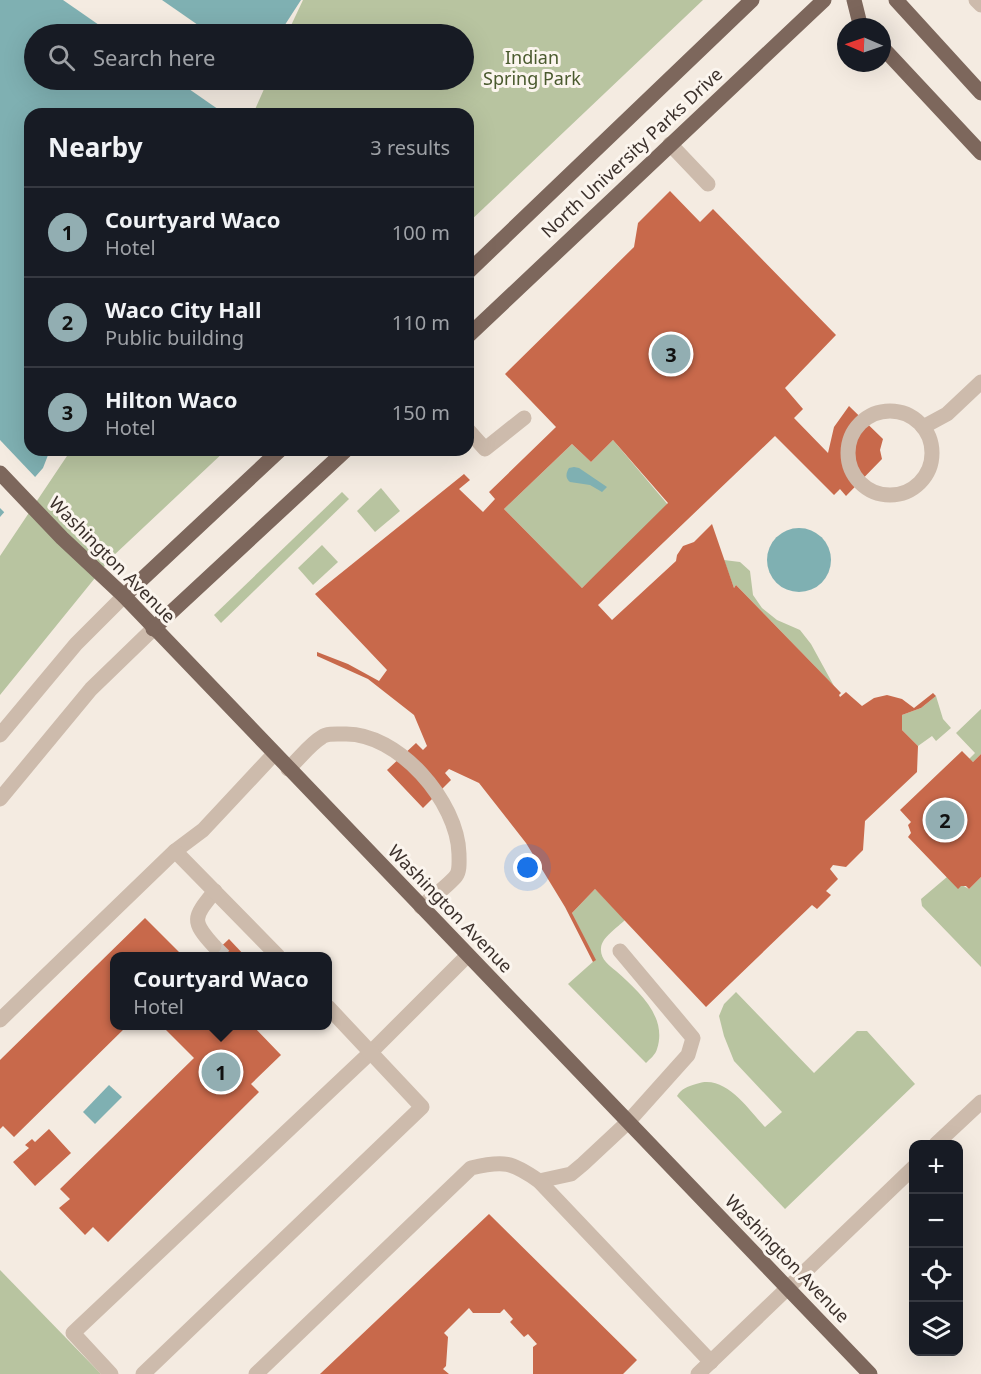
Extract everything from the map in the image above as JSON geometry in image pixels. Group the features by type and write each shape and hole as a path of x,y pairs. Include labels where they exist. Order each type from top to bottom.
{"main road":[{"name":"North University Parks Drive","path":"474,266 752,0"},
{"name":"North University Parks Drive","path":"474,330 824,0"},
{"path":"854,0 858,18"},
{"path":"896,0 981,93"},
{"path":"891,57 981,153"},
{"path":"124,596 274,456"},
{"path":"153,629 340,456"},
{"name":"Washington Avenue","path":"0,474 62,538 124,596 153,629 870,1374"}],"street":[{"path":"976,0 981,6"},
{"path":"670,144 708,184"},
{"path":"923,427 947,414 981,382"},
{"path":"886,411 900,412 913,417 923,427 930,439 932,452 930,466 913,488 901,494 887,495 874,492 853,474 848,460 848,447 853,433 861,422 886,411"},
{"path":"474,437 485,449 524,417"},
{"path":"0,735 76,644 124,596"},
{"path":"0,799 92,689 153,629"},
{"path":"288,769 323,736 347,733 374,738 402,757 421,774 438,794 453,824 458,838 459,864 457,876 421,907"},
{"path":"0,1020 175,851 203,830 274,754"},
{"path":"175,851 273,952"},
{"path":"214,946 198,929 196,919 215,891"},
{"path":"540,1181 572,1174 628,1122 688,1055 693,1038 620,951"},
{"path":"111,1374 73,1333 371,1052 468,955"},
{"path":"143,1374 422,1107 332,1012"},
{"path":"940,1140 981,1102"},
{"path":"256,1374 471,1168 490,1163 517,1165 540,1181 711,1362"},
{"path":"698,1374 909,1172"}],"green space":[{"name":"Indian Spring Park","path":"303,0 703,0 474,217 474,108 256,108 264,90 474,90 474,24 292,24"},
{"path":"613,440 669,506 582,588 504,509 572,444 591,462"},
{"path":"67,456 220,456 112,557 0,695 0,556"},
{"path":"381,488 400,511 375,532 357,511"},
{"path":"342,492 349,499 221,623 214,615"},
{"path":"322,545 338,562 313,585 298,568"},
{"path":"724,560 740,562 750,571 753,595 762,608 777,620 800,630 811,644 834,686 736,585 734,588"},
{"path":"936,696 943,719 951,728 936,741 932,736 918,746 902,730 902,715 921,708"},
{"path":"981,709 981,754 973,762 969,759 975,753 956,733"},
{"path":"947,877 969,889 981,877 981,967 922,906 921,899"},
{"path":"595,889 625,920 604,940 601,948 603,959 641,995 658,1026 659,1037 656,1051 646,1063 568,984 595,960 572,913"},
{"path":"736,992 814,1073 857,1031 867,1031 915,1084 785,1209 677,1096 687,1087 707,1082 726,1088 765,1127 782,1112 734,1061 724,1036 719,1016 724,1004"},
{"path":"0,1270 101,1374 0,1374"}],"water":[{"path":"0,0 301,0 285,24 24,24 24,90 244,90 233,108 24,108 24,456 48,456 43,468 0,517"},
{"path":"574,467 607,487 602,492 590,485 570,482 567,474 569,468"},
{"path":"799,528 817,534 825,542 831,560 825,578 817,586 799,592 781,586 773,578 767,560 773,542 781,534"},
{"path":"109,1085 122,1097 95,1124 83,1112"}],"pier":[{"path":"63,0 162,0 197,24 98,24"},
{"path":"190,90 247,90 236,108 216,108"},
{"path":"0,440 37,479 6,514 0,508"}],"building":[{"path":"670,191 700,222 713,209 836,335 785,388 803,409 794,418 828,453 834,427 849,406 883,439 880,450 882,459 846,496 840,489 834,495 775,436 598,605 612,620 676,561 683,546 694,542 712,524 734,588 736,585 841,693 840,697 846,692 862,706 874,698 887,695 902,699 914,708 933,693 936,696 921,708 902,715 902,730 918,746 917,772 865,821 863,850 846,867 833,865 830,869 838,879 826,891 831,895 817,909 812,905 706,1007 595,889 572,913 596,960 593,962 565,907 526,843 479,783 449,769 445,773 451,780 423,808 387,770 416,743 423,750 427,746 414,715 368,679 317,656 317,652 348,664 379,681 387,670 315,594 464,474 470,480 459,489 483,512 495,499 489,492 556,427 505,374 634,247 638,223","holes":["613,440 668,503 582,588 504,509 572,444 591,462"]},
{"path":"962,751 973,762 981,754 981,877 969,889 961,886 958,889 908,837 911,833 908,825 911,822 900,810"},
{"path":"145,918 179,952 110,952"},
{"path":"229,939 241,952 215,952"},
{"path":"110,952 110,1030 123,1030 14,1137 3,1126 0,1129 0,1060"},
{"path":"166,1030 257,1030 281,1055 251,1084 259,1092 108,1242 93,1227 85,1235 59,1208 70,1199 60,1189 194,1058"},
{"path":"49,1129 71,1153 35,1186 13,1162 29,1148 25,1145 32,1139 35,1142"},
{"path":"489,1214 637,1360 623,1374 533,1374 533,1347 537,1344 528,1334 524,1337 510,1322 513,1319 504,1309 500,1313 473,1313 469,1308 444,1333 448,1337 446,1366 443,1369 449,1374 320,1374"}],"tunnel":[{"path":"214,946 220,952"}],"place":[{"name":"Hilton Waco","path":"671,354"},
{"name":"Waco City Hall","path":"945,820"},
{"name":"Courtyard Waco","path":"221,1072"}]}
